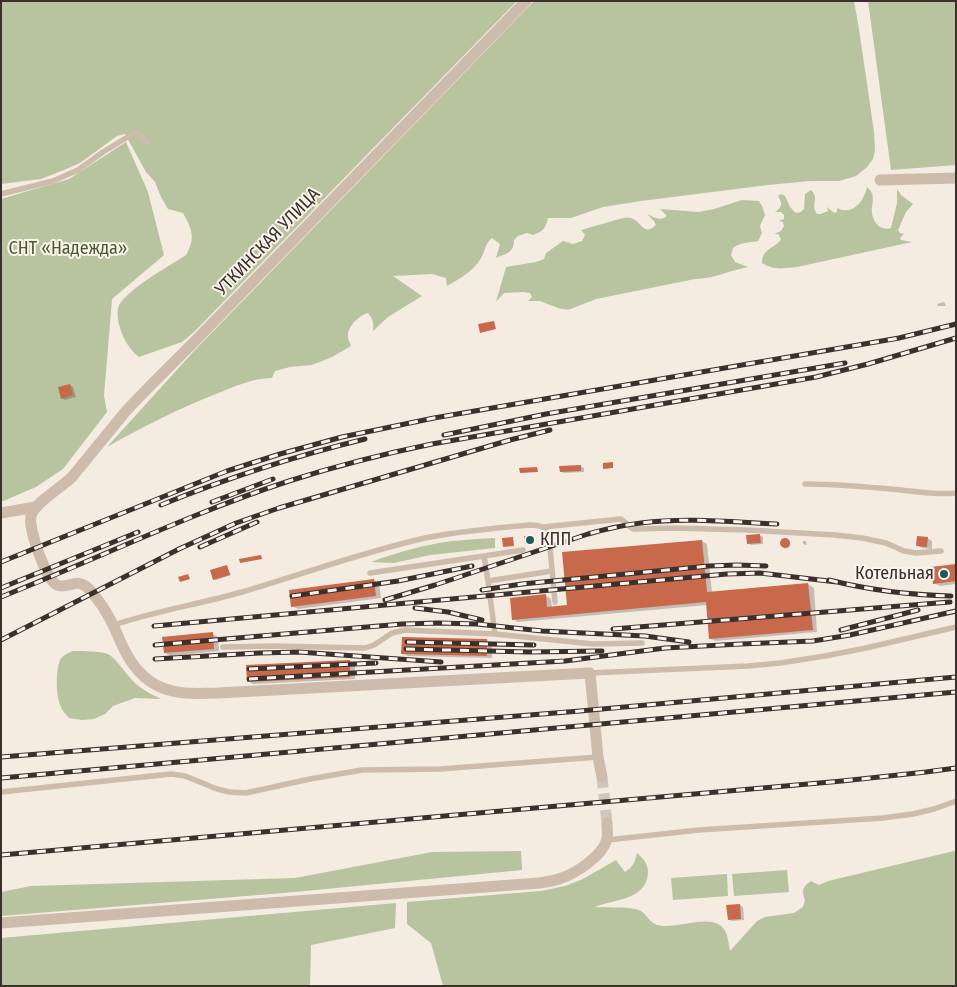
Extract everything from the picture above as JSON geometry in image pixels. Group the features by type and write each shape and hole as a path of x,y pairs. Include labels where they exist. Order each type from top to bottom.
{"street":[{"name":"УТКИНСКАЯ УЛИЦА","path":"36,507 65,484 142,393 195,342 526,1"},
{"path":"880,180 956,178"},
{"path":"1,513 36,507"},
{"path":"36,507 31,515 30,525 33,538 42,562 54,583 58,586 79,584 88,588 114,625 126,652 140,673 162,688 180,692 218,693 590,673 598,757 602,777"},
{"path":"1,923 540,883 558,880 589,863 598,854 607,840 607,823"}],"lane":[{"path":"1,194 53,180 78,170 136,132 148,142"},
{"path":"804,484 846,485 929,493 956,493"},
{"path":"543,527 621,519 630,528 634,529 747,530 835,535 862,538 916,553 941,551"},
{"path":"114,625 150,614 234,594 407,542 479,529 530,525 538,525 548,531 555,602"},
{"path":"370,573 523,550"},
{"path":"484,556 495,634"},
{"path":"488,580 552,571"},
{"path":"590,673 780,663 866,648 956,627"},
{"path":"223,647 365,648 374,645 392,633 405,630 495,634 593,644 642,644"},
{"path":"1,792 171,774 185,776 217,789 246,793 362,770 440,769 598,757"},
{"path":"607,840 699,830 883,818 914,814 956,801"}],"green space":[{"path":"1,1 517,1 194,332 182,342 139,357 123,336 118,321 118,308 128,294 186,255 192,238 189,224 183,213 168,209 155,182 146,172 125,134 117,136 80,163 64,170 41,179 1,184"},
{"path":"534,1 854,1 874,132 875,150 873,159 856,176 839,181 810,181 768,185 641,201 603,207 571,218 548,218 545,228 533,235 527,233 518,236 514,240 513,248 507,254 496,258 500,244 492,238 478,263 466,274 447,286 446,278 432,274 393,276 422,296 388,317 373,331 373,321 370,315 368,313 362,316 355,321 349,331 348,337 351,346 332,357 312,365 290,367 275,371 272,378 250,381 202,400 147,425 107,447 194,351"},
{"path":"868,1 956,1 956,165 891,170"},
{"name":"СНТ «Надежда»","path":"126,142 148,192 164,255 112,299 104,396 107,412 63,469 36,487 1,502 1,199 69,179"},
{"path":"867,187 873,196 873,217 881,227 891,228 897,203 897,189 901,195 913,204 906,212 898,230 904,234 900,238 901,240 912,242 797,267 775,268 762,263 766,251 781,239 778,234 774,234 781,231 784,226 783,222 779,221 784,219 784,215 781,212 775,212 781,205 778,196 781,194 785,196 790,207 796,213 804,209 805,194 811,190 815,196 814,207 817,214 828,211 827,207 834,213 837,212 837,208 848,210 857,206"},
{"path":"742,200 759,201 765,215 760,226 762,233 758,241 733,248 731,255 735,262 748,267 709,278 695,279 596,299 568,310 540,301 528,301 532,297 530,293 523,292 504,293 496,302 506,267 544,259 546,253 563,241 573,244 582,241 585,235 581,230 628,217 634,219 644,228 649,229 656,225 647,214 659,219 667,216 660,209 699,212"},
{"path":"495,538 495,548 430,555 394,563 371,562 430,545 460,540"},
{"path":"73,651 108,654 138,686 161,699 135,698 113,706 105,714 94,719 69,718 62,710 57,692 57,674 60,660 64,655"},
{"path":"521,851 522,870 295,892 1,916 1,892 31,886 295,878 432,852"},
{"path":"956,851 956,986 443,986 431,943 407,924 407,902 541,891 565,886 583,879 616,860 625,872 633,864 637,853 642,857 648,870 646,882 641,889 627,898 595,907 637,909 643,912 653,923 663,926 695,922 714,923 722,927 727,935 730,951 757,921 765,917 794,913 803,907 805,900 804,889 811,881 819,885 828,881"},
{"path":"787,870 789,892 734,896 732,874"},
{"path":"727,874 728,896 673,900 671,878"},
{"path":"396,903 395,928 311,945 310,986 1,986 1,938"}],"building":[{"path":"494,321 496,329 480,333 478,324"},
{"path":"70,384 73,395 61,399 58,387"},
{"path":"613,462 613,468 603,469 603,463"},
{"path":"581,465 581,471 560,472 559,466"},
{"path":"537,467 538,472 520,473 519,468"},
{"path":"760,534 761,543 747,544 746,535"},
{"name":"КПП","path":"524,536 534,536 535,543 525,544"},
{"path":"917,536 928,537 927,547 916,546"},
{"path":"513,537 514,546 503,547 502,538"},
{"path":"783,538 787,538 790,543 789,547 783,548 780,545 780,541"},
{"path":"702,540 707,592 808,583 813,630 709,639 706,602 512,620 510,598 546,594 547,607 567,605 562,552"},
{"path":"261,555 262,559 240,563 239,559"},
{"name":"Котельная","path":"956,564 956,581 933,584 931,567"},
{"path":"227,565 230,575 213,580 210,570"},
{"path":"188,574 190,579 180,582 178,577"},
{"path":"374,579 376,596 291,607 289,590"},
{"path":"213,632 214,649 164,653 162,637"},
{"path":"402,637 487,639 487,656 401,654"},
{"path":"350,660 350,677 247,682 246,665"},
{"path":"740,904 741,919 728,920 726,905"}],"tunnel":[{"path":"602,777 607,823"}],"railway":[{"path":"1,562 227,471 342,437 434,418 899,338 956,324"},
{"path":"1,597 216,507 289,481 342,465 432,444 816,377 956,338"},
{"path":"444,435 546,414 845,363"},
{"path":"1,640 179,549 236,523 279,508 550,430"},
{"path":"161,505 262,468 365,439"},
{"path":"212,502 273,479"},
{"path":"385,600 588,534 621,526 675,520 777,524"},
{"path":"200,547 257,522"},
{"path":"1,588 138,532"},
{"path":"292,596 398,581 472,566"},
{"path":"482,590 522,584 709,566 766,566"},
{"path":"154,626 727,574 760,573 837,582"},
{"path":"829,580 889,591 951,596"},
{"path":"613,629 950,602"},
{"path":"415,608 448,612 482,620"},
{"path":"841,630 918,610"},
{"path":"249,679 565,661 665,648 813,641 850,635 956,611"},
{"path":"155,645 402,624 438,623 645,636 689,642"},
{"path":"407,642 534,645"},
{"path":"406,649 529,652 602,651"},
{"path":"155,659 299,652 441,662"},
{"path":"249,669 376,663"},
{"path":"1,757 580,711 956,677"},
{"path":"1,778 956,692"},
{"path":"1,855 842,781 956,768"}],"place":[{"name":"КПП","path":"530,540"},
{"name":"Котельная","path":"944,574"}]}
